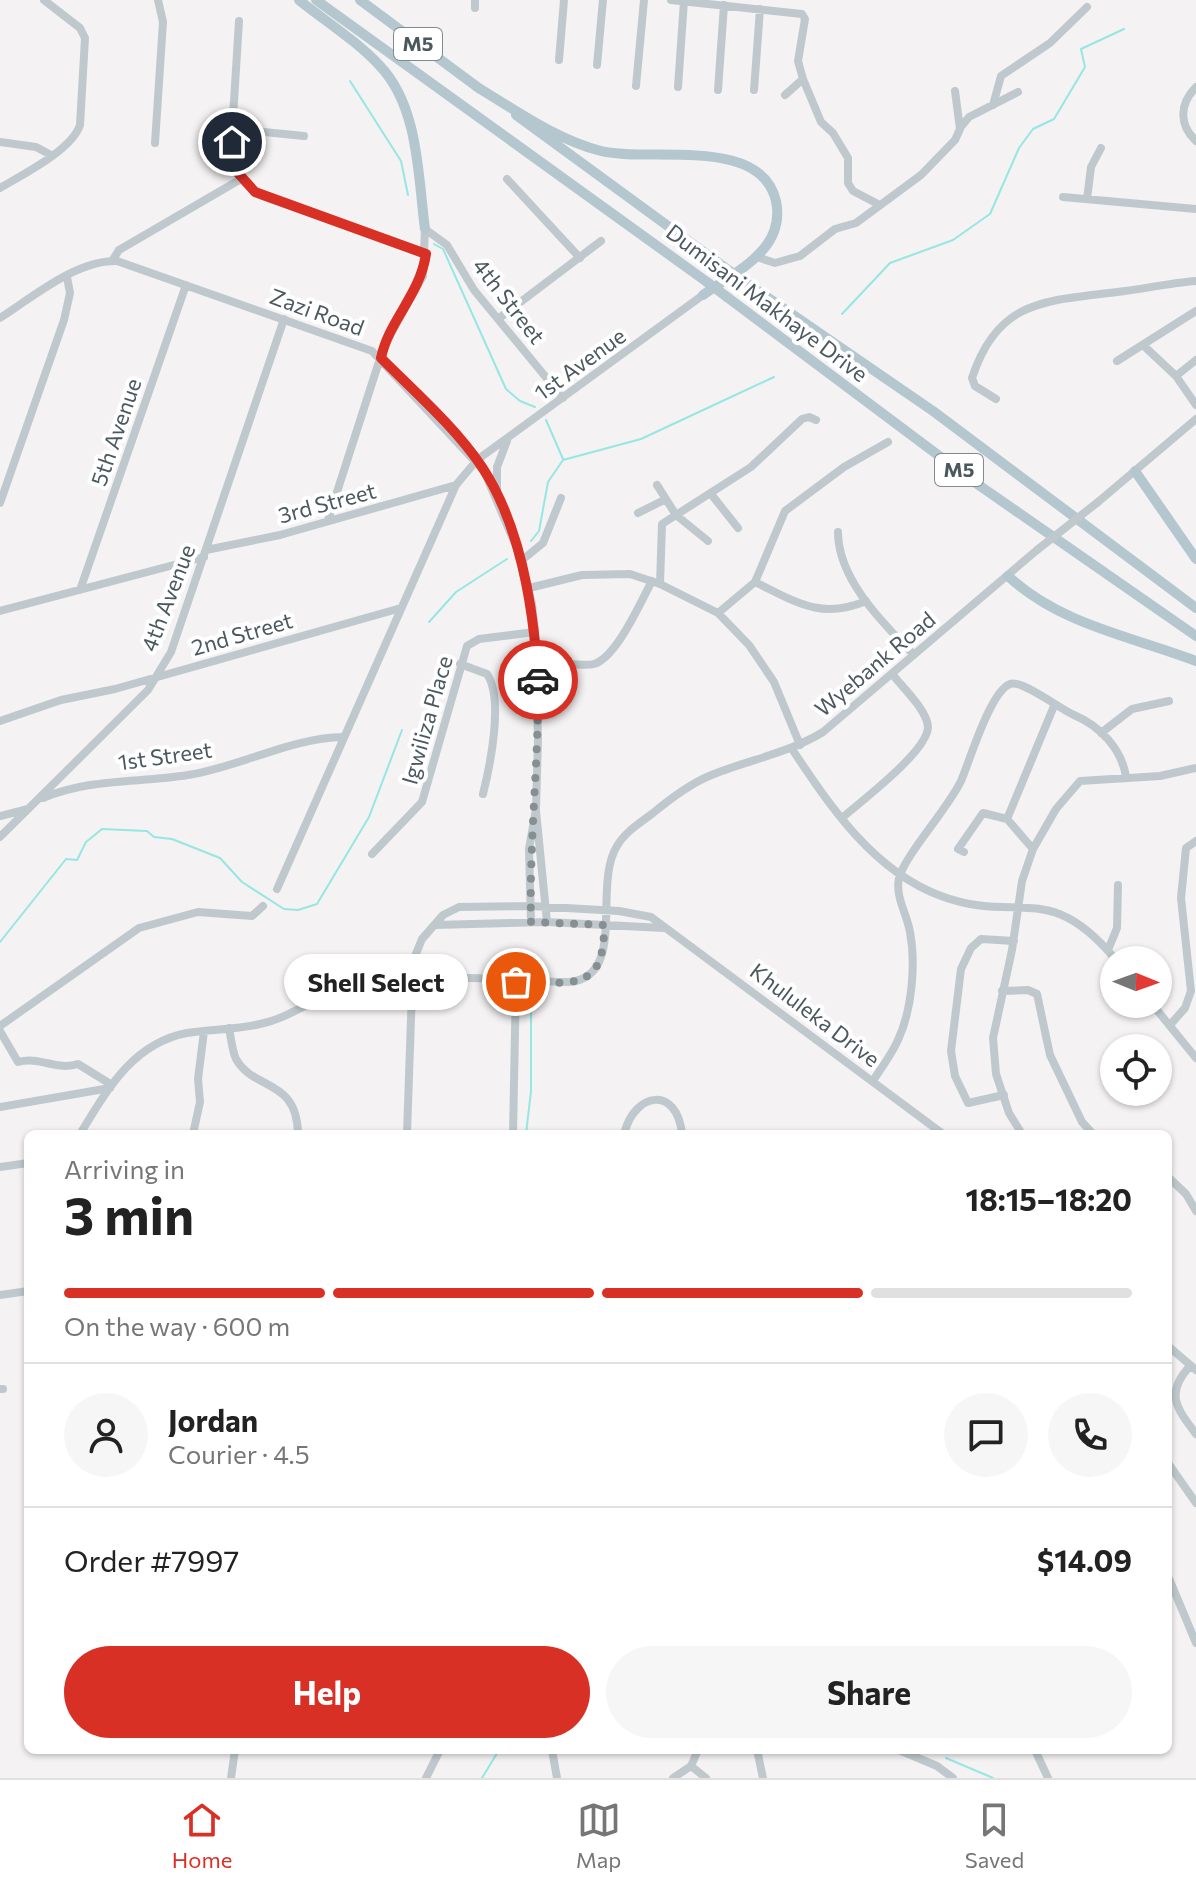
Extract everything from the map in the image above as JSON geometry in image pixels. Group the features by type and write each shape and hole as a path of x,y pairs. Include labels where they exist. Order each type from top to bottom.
{"main road":[{"path":"299,0 382,67 393,85 408,119 425,229"},
{"name":"Dumisani Makhaye Drive","path":"316,0 707,282 970,479 1196,636"},
{"name":"M5","path":"360,0 477,87"},
{"path":"477,87 547,128 593,148 633,155 728,158 754,169 772,190 777,219 770,242 757,257 703,295"},
{"name":"Dumisani Makhaye Drive","path":"477,87 745,282 933,411 1196,608"},
{"path":"1135,471 1196,559"},
{"path":"1008,576 1046,605 1074,619 1196,661"}],"street":[{"path":"0,188 51,155 75,135 80,125 85,38 80,28 44,0"},
{"path":"155,143 163,22 158,0"},
{"path":"559,60 564,0"},
{"path":"597,65 603,0"},
{"path":"636,86 644,0"},
{"path":"671,0 802,14 805,19 798,61 803,79 821,122 833,133 848,158 848,183 853,191 878,204"},
{"path":"678,87 684,1"},
{"path":"718,90 724,5"},
{"path":"993,105 1001,76 1050,43 1087,7"},
{"path":"754,90 760,9"},
{"path":"239,21 232,156 241,179 262,196 426,254"},
{"path":"785,95 803,79"},
{"path":"1196,87 1188,95 1182,114 1183,124 1196,141"},
{"path":"955,91 960,129"},
{"path":"757,257 775,263 800,256 835,229 856,223 921,175 955,140 969,117 1018,92"},
{"path":"233,129 304,136"},
{"path":"0,142 36,147 51,155"},
{"path":"1087,199 1091,167 1101,148"},
{"path":"0,318 67,277 94,264 112,261 119,250 241,179"},
{"path":"507,179 580,258"},
{"path":"1063,197 1196,209"},
{"path":"328,520 384,346 419,284 426,254 425,229"},
{"name":"4th Street","path":"425,229 447,245 474,290 563,398"},
{"path":"498,319 601,241"},
{"name":"Zazi Road","path":"112,261 356,344 381,358 477,460 497,497 529,588 538,681 536,809 547,922"},
{"path":"0,503 64,320 70,293 67,277"},
{"path":"996,399 975,386 972,378 992,335 1010,317 1051,299 1196,281"},
{"name":"5th Avenue","path":"80,590 186,285"},
{"name":"1st Avenue","path":"477,460 703,295"},
{"path":"1117,361 1196,311"},
{"name":"4th Avenue","path":"0,837 148,690 171,652 284,319"},
{"path":"1144,346 1176,376 1196,405"},
{"path":"1176,376 1196,360"},
{"path":"538,681 560,673 569,664 595,664 604,658 656,582 660,529 676,515 751,467 802,419 809,417 816,420"},
{"name":"Wyebank Road","path":"83,1130 129,1062 154,1043 204,1031 275,1020 324,993 410,978 569,982 590,976 602,960 607,868 627,833 679,792 706,777 796,747 823,732 1196,419"},
{"path":"497,497 497,467 509,437"},
{"path":"718,613 755,582 785,511 844,467 888,442"},
{"path":"277,889 456,485 477,460"},
{"name":"3rd Street","path":"0,611 456,485"},
{"path":"657,485 676,515 708,541"},
{"path":"711,494 738,528"},
{"path":"521,561 548,536 561,498"},
{"path":"638,513 666,499"},
{"path":"838,532 846,563 866,601 914,655"},
{"path":"529,588 595,574 630,574 656,582 718,613 749,645 774,682 796,747 822,796 900,875 956,900 1051,910 1076,921 1104,946"},
{"path":"755,582 794,601 831,611 846,610 866,601"},
{"name":"2nd Street","path":"0,721 61,700 156,677 401,608"},
{"name":"Igwiliza Place","path":"372,854 422,802 467,646 479,639 535,632"},
{"path":"460,664 487,674 493,687 493,742 483,794"},
{"path":"842,818 911,756 925,737 926,720 893,675"},
{"path":"873,1081 898,1041 905,1018 912,943 898,891 900,875 949,804 990,710 1006,687 1014,683 1023,685 1054,706 1084,719 1101,733 1122,759 1126,777"},
{"path":"1101,733 1132,709 1169,701"},
{"path":"1007,819 1054,706"},
{"name":"1st Street","path":"39,800 85,784 202,772 289,747 343,737"},
{"path":"1020,1130 1004,1095 992,1052 1013,946 1017,905 1033,849 1073,786 1080,781 1160,776 1196,768"},
{"path":"0,816 28,809"},
{"name":"Zazi Road","path":"531,922 529,849 536,809"},
{"path":"964,852 958,849 979,816 991,813 1007,819 1033,849"},
{"path":"1170,1025 1185,1008 1191,991 1185,947 1182,866 1186,848 1196,841"},
{"path":"1110,946 1117,928 1118,885"},
{"path":"111,1086 78,1064 66,1068 37,1058 18,1062 0,1028 139,928 198,912 252,916 263,906"},
{"name":"Khululeka Drive","path":"407,1130 410,978 416,950 443,915 459,907 545,906 651,917 938,1130"},
{"path":"435,925 547,922 663,928"},
{"path":"1004,1095 968,1103 955,1076 951,1051 957,990 965,957 981,939 1013,946"},
{"path":"1185,947 1196,946"},
{"path":"513,1130 516,982"},
{"path":"1002,991 1028,990 1037,994 1050,1055 1082,1122 1089,1130"},
{"path":"1164,1018 1196,1058"},
{"path":"229,1028 235,1057 243,1068 286,1097 297,1120 298,1130"},
{"path":"194,1130 200,1102 198,1079 204,1031"},
{"path":"0,1107 111,1086"},
{"path":"626,1130 637,1105 656,1100 665,1102 677,1113 681,1130"},
{"path":"0,1167 24,1164"},
{"path":"1172,1181 1186,1194 1196,1211"},
{"path":"0,1295 24,1292"},
{"path":"1172,1350 1193,1368 1178,1379 1175,1397 1196,1434"},
{"path":"1172,1469 1196,1503"},
{"path":"1172,1586 1196,1643"},
{"path":"231,1778 234,1754"},
{"path":"426,1778 438,1754"},
{"path":"553,1754 557,1778"},
{"path":"673,1778 691,1766 696,1754"},
{"path":"758,1754 763,1778"},
{"path":"909,1754 953,1778"},
{"path":"1037,1754 1048,1778"},
{"path":"691,1766 706,1778"}],"waterway":[{"path":"842,314 890,263 953,240 990,214 1019,148 1033,129 1054,119 1085,67 1081,49 1124,29"},
{"path":"350,81 401,161 408,195"},
{"path":"434,244 443,249 506,389 520,401 535,407"},
{"path":"531,541 539,531 548,482 563,460 641,439 774,377"},
{"path":"546,420 563,459"},
{"path":"429,622 456,592 507,559"},
{"path":"0,942 66,859 77,860 86,842 102,829 147,831 154,837 172,839 220,858 242,882 284,909 298,910 317,904 369,817 402,730"},
{"path":"526,1130 531,1091 531,1007"},
{"path":"482,1778 497,1754"},
{"path":"946,1758 993,1778"}],"way so far":[{"path":"516,982 581,981 598,969 604,951 604,925 531,922 529,849 536,809 538,680"}],"place":[{"name":"Shell Select","path":"516,982"}],"route":[{"path":"232,142 232,156 248,188 262,196 426,254 423,276 384,346 381,358 477,460 491,483 529,588 538,680"}]}
